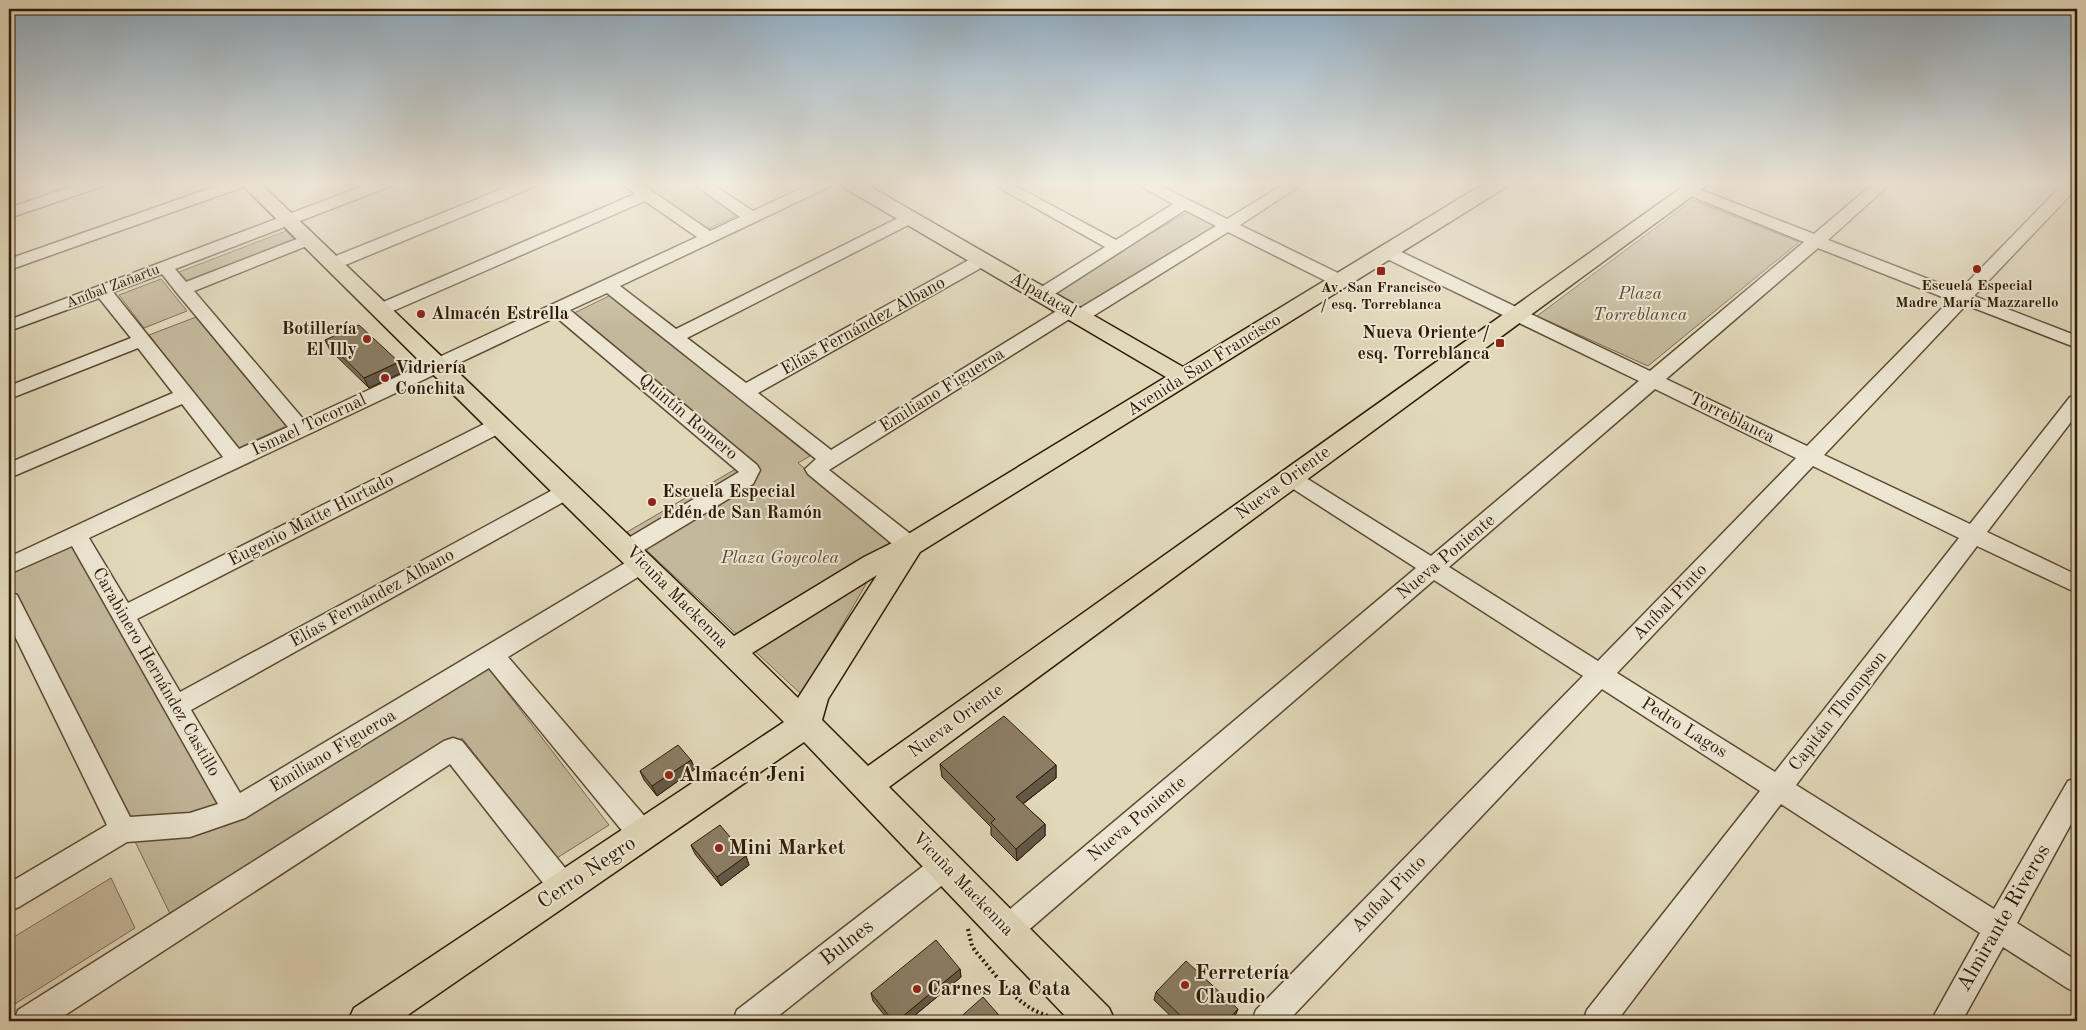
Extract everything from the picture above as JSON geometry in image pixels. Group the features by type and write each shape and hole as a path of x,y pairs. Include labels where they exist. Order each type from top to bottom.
{"main road":[{"name":"Vicuña Mackenna","path":"299,231 806,724 1096,1021"},
{"name":"Alpatacal","path":"932,231 1184,378"},
{"name":"Avenida San Francisco","path":"732,652 874,564 910,546 1421,231"},
{"name":"Nueva Oriente","path":"868,786 1634,231"},
{"name":"Avenida San Francisco","path":"806,724 814,696 910,546"},
{"name":"Cerro Negro","path":"367,1021 806,724"}],"street":[{"path":"9,265 105,231"},
{"name":"Aníbal Zañartu","path":"9,326 165,267 248,231"},
{"path":"332,264 413,231"},
{"path":"380,310 565,231"},
{"path":"699,231 709,238"},
{"name":"Ismael Tocornal","path":"9,566 724,231"},
{"path":"674,337 884,231"},
{"path":"1087,231 1117,247"},
{"path":"1041,294 1142,231"},
{"name":"Emiliano Figueroa","path":"823,464 1074,314 1219,231"},
{"path":"1238,231 1340,281"},
{"path":"1795,231 2077,342"},
{"name":"Nueva Poniente","path":"1007,930 1828,231"},
{"name":"Aníbal Pinto","path":"1266,1021 2027,231"},
{"name":"Aníbal Zañartu","path":"183,289 308,240"},
{"name":"Torreblanca","path":"1387,252 2077,585"},
{"name":"Elías Fernández Albano","path":"744,392 982,260"},
{"path":"165,267 301,429"},
{"path":"608,285 744,392 910,546"},
{"path":"103,291 236,459"},
{"name":"Quintín Romero","path":"558,309 750,470 746,479 635,556"},
{"path":"9,394 142,340"},
{"path":"9,471 185,395"},
{"name":"Capitán Thompson","path":"1598,1021 2077,401"},
{"name":"Eugenio Matte Hurtado","path":"123,616 499,424"},
{"name":"Pedro Lagos","path":"1291,478 2077,978"},
{"name":"Elías Fernández Albano","path":"176,706 568,491"},
{"name":"Carabinero Hernández Castillo","path":"76,534 236,810"},
{"name":"Emiliano Figueroa","path":"9,898 123,830 190,826 236,810 492,655 635,556"},
{"path":"9,601 123,830"},
{"path":"492,655 643,835"},
{"path":"29,1021 453,749 564,888"},
{"name":"Almirante Riveros","path":"1946,1021 2077,789"},
{"name":"Bulnes","path":"748,1021 954,875"}],"path":[{"path":"954,875 970,940 976,952 1023,1005 1034,1012 1059,1019"}],"green space":[{"path":"286,231 297,242 190,284 179,272"},
{"path":"1155,231 1210,231 1082,310 1056,294 1122,250"},
{"name":"Plaza Torreblanca","path":"1651,231 1771,231 1799,242 1648,366 1537,316"},
{"path":"161,279 187,311 144,328 119,295"},
{"name":"Plaza Goycolea","path":"611,295 810,456 798,463 892,539 802,695 627,532 746,463 570,315"},
{"path":"196,317 286,426 236,449 149,335"},
{"path":"73,542 232,812 489,669 609,825 557,858 462,738 173,920 9,581 9,573"},
{"path":"111,878 135,928 10,1007 9,940"}],"building":[{"path":"359,325 399,362 364,378 325,340"},
{"path":"1004,716 1056,765 1016,797 1045,824 1016,849 991,823 995,819 940,764"},
{"path":"678,745 691,760 652,786 640,771"},
{"path":"720,825 746,856 717,877 691,845"},
{"name":"Carnes La Cata","path":"936,940 960,969 897,1021 893,1021 871,993"},
{"name":"Ferretería Claudio","path":"1186,961 1238,1009 1227,1021 1186,1021 1156,992"},
{"path":"983,997 1004,1021 956,1021"}],"place":[{"name":"Escuela Especial Madre María Mazzarello","path":"1977,269"},
{"name":"Av. San Francisco / esq. Torreblanca","path":"1381,271"},
{"name":"Almacén Estrella","path":"421,314"},
{"name":"Botillería El Illy","path":"367,339"},
{"name":"Nueva Oriente / esq. Torreblanca","path":"1500,343"},
{"name":"Vidriería Conchita","path":"385,378"},
{"name":"Escuela Especial Edén de San Ramón","path":"652,502"},
{"name":"Almacén Jeni","path":"669,775"},
{"name":"Mini Market","path":"719,848"},
{"name":"Ferretería Claudio","path":"1185,985"},
{"name":"Carnes La Cata","path":"917,989"}]}
